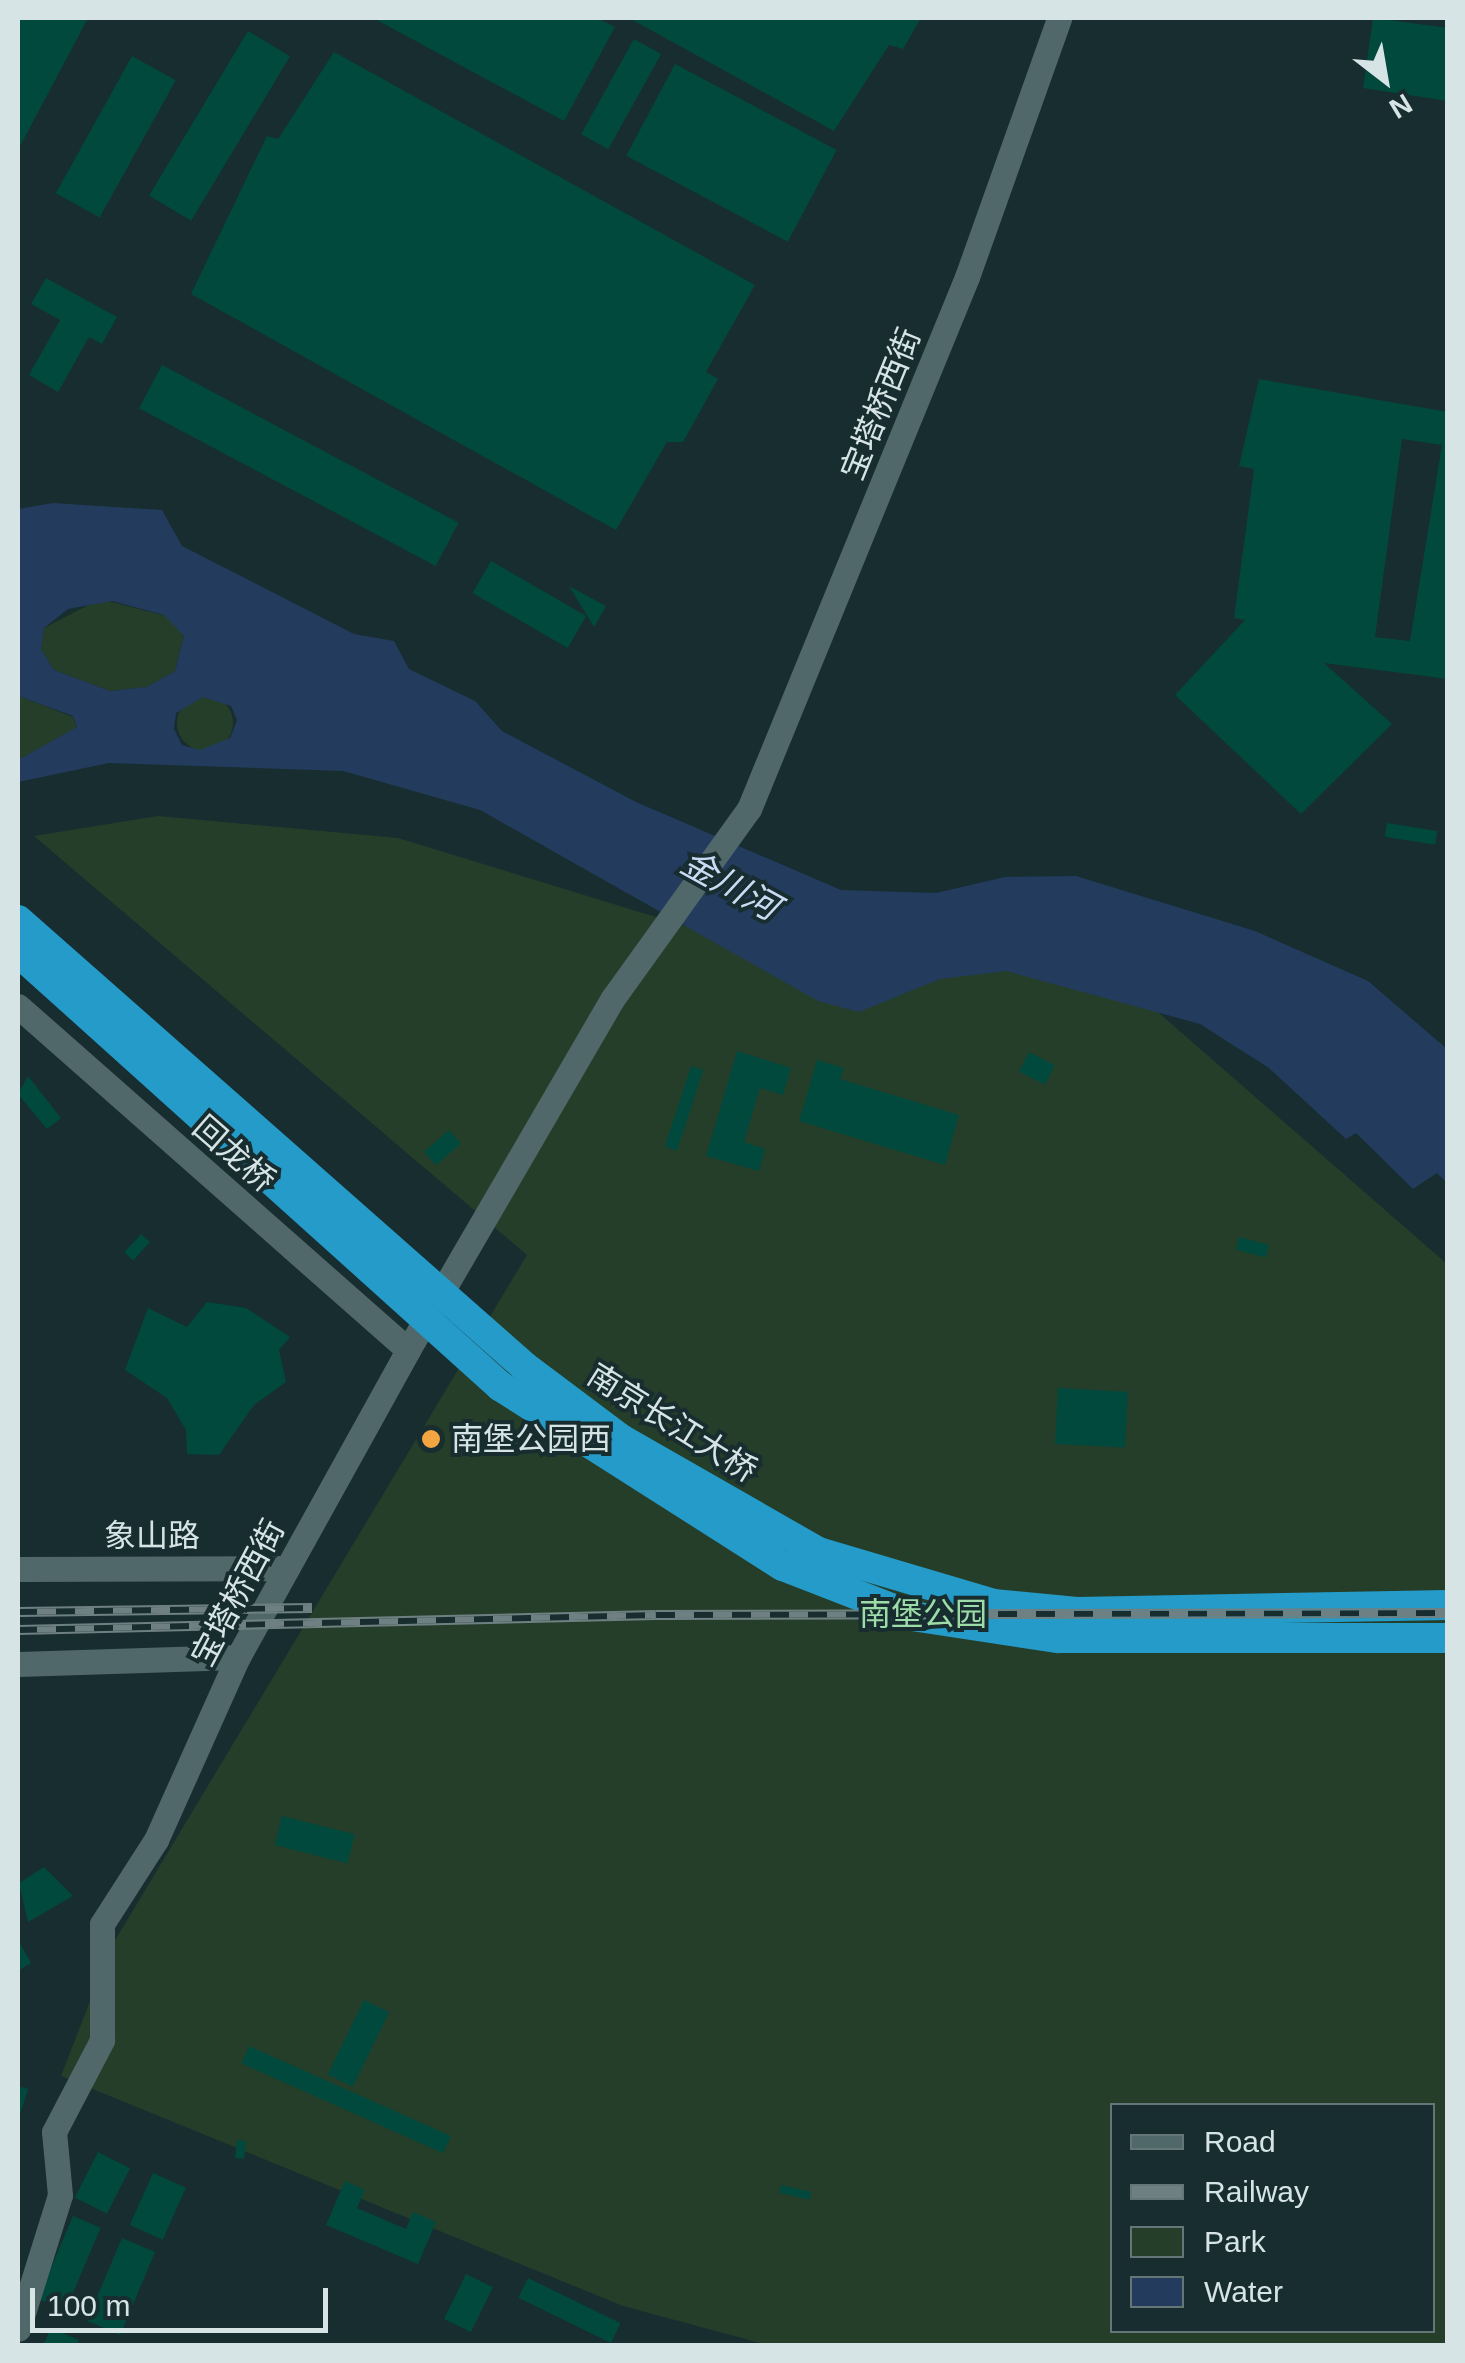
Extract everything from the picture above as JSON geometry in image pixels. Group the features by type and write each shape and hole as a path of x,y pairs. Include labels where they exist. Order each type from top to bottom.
{"highway":[{"name":"南京长江大桥","path":"18,920 525,1367 621,1439 818,1552 993,1604 1076,1612 1448,1605"},
{"name":"南京长江大桥","path":"18,952 500,1386 783,1566 912,1616 1058,1638 1448,1638"}],"street":[{"name":"宝塔桥西街","path":"18,2329 60,2195 54,2132 102,2040 102,1924 156,1840 238,1656 408,1350 612,998 748,809 967,278 1060,18"},
{"name":"回龙桥","path":"18,1006 408,1350"},
{"name":"象山路","path":"18,1570 287,1568"},
{"path":"18,1664 238,1656"}],"green space":[{"path":"100,599 166,616 184,636 175,671 147,687 110,691 54,670 41,649 44,628"},
{"path":"205,695 225,703 233,723 225,743 205,751 185,743 177,723 185,703"},
{"path":"18,696 73,717 77,728 18,760"},
{"name":"南堡公园","path":"158,816 398,838 734,941 1113,973 1447,1264 1447,2345 768,2345 623,2306 61,2076 111,1947 527,1255 34,836"}],"water":[{"name":"金川河","path":"53,503 162,510 182,546 354,634 394,641 409,669 475,701 502,731 636,802 841,890 936,893 1005,877 1076,876 1255,931 1368,981 1447,1049 1447,1183 1437,1173 1413,1189 1356,1133 1346,1139 1269,1068 1200,1024 1006,971 940,979 859,1012 818,1001 480,810 343,771 109,763 18,782 18,760 77,727 73,716 18,696 18,509","holes":["112,601 164,615 184,636 175,671 147,687 110,691 54,670 41,649 44,628 68,609","203,697 231,706 237,720 230,738 200,750 182,745 174,729 176,713"]}],"building":[{"path":"18,18 88,18 18,150"},
{"path":"373,18 597,18 615,27 564,121"},
{"path":"629,18 921,18 903,49 889,45 834,131"},
{"path":"1373,18 1448,28 1448,101 1363,88"},
{"path":"248,31 290,56 191,221 149,196"},
{"path":"634,39 661,54 608,149 581,134"},
{"path":"334,52 755,285 706,372 718,379 683,442 667,442 616,530 191,294 267,136 278,139"},
{"path":"132,56 176,80 100,218 56,193"},
{"path":"675,64 837,150 788,242 626,156"},
{"path":"46,278 117,317 102,344 89,337 58,392 29,375 60,320 31,304"},
{"path":"162,365 459,523 436,566 139,408"},
{"path":"1259,379 1448,412 1448,679 1324,663 1392,724 1301,814 1175,695 1245,620 1234,618 1254,469 1239,466","holes":["1402,439 1442,445 1410,641 1375,637"]},
{"path":"491,561 586,616 568,648 472,593"},
{"path":"569,586 606,606 594,627 591,622"},
{"path":"1387,823 1437,831 1435,845 1385,837"},
{"path":"737,1051 791,1068 783,1095 760,1088 744,1142 765,1149 759,1171 706,1156"},
{"path":"1029,1052 1055,1065 1045,1085 1019,1072"},
{"path":"817,1060 844,1068 840,1079 959,1115 945,1165 799,1121"},
{"path":"691,1066 703,1070 677,1151 665,1147"},
{"path":"28,1076 61,1118 47,1129 18,1094"},
{"path":"449,1130 461,1144 436,1165 424,1152"},
{"path":"141,1234 150,1242 133,1261 124,1253"},
{"path":"1239,1237 1269,1245 1266,1258 1236,1250"},
{"path":"207,1302 246,1308 290,1337 279,1350 286,1382 254,1405 219,1455 187,1454 186,1430 167,1398 125,1370 148,1308 187,1327"},
{"path":"1058,1388 1128,1392 1125,1448 1055,1444"},
{"path":"282,1816 355,1834 348,1863 275,1845"},
{"path":"44,1867 73,1896 28,1922 19,1883"},
{"path":"18,1944 31,1963 18,1971"},
{"path":"364,2000 389,2012 353,2087 328,2075"},
{"path":"249,2046 451,2136 443,2153 241,2063"},
{"path":"18,2086 28,2089 18,2121"},
{"path":"237,2140 246,2141 244,2159 235,2158"},
{"path":"98,2152 130,2168 107,2214 75,2197"},
{"path":"153,2173 186,2188 163,2240 130,2225"},
{"path":"345,2181 365,2190 357,2208 406,2229 413,2212 436,2222 418,2264 326,2225"},
{"path":"781,2185 811,2192 809,2200 779,2193"},
{"path":"73,2216 101,2228 65,2311 38,2299"},
{"path":"122,2238 155,2252 120,2335 87,2321"},
{"path":"466,2274 493,2287 471,2332 444,2319"},
{"path":"528,2278 621,2323 611,2343 518,2298"},
{"path":"51,2328 79,2340 76,2346 43,2346"}],"railway":[{"path":"18,1612 312,1608"},
{"path":"18,1630 656,1615 1448,1613"}],"place":[{"name":"南堡公园西","path":"431,1439"}]}
